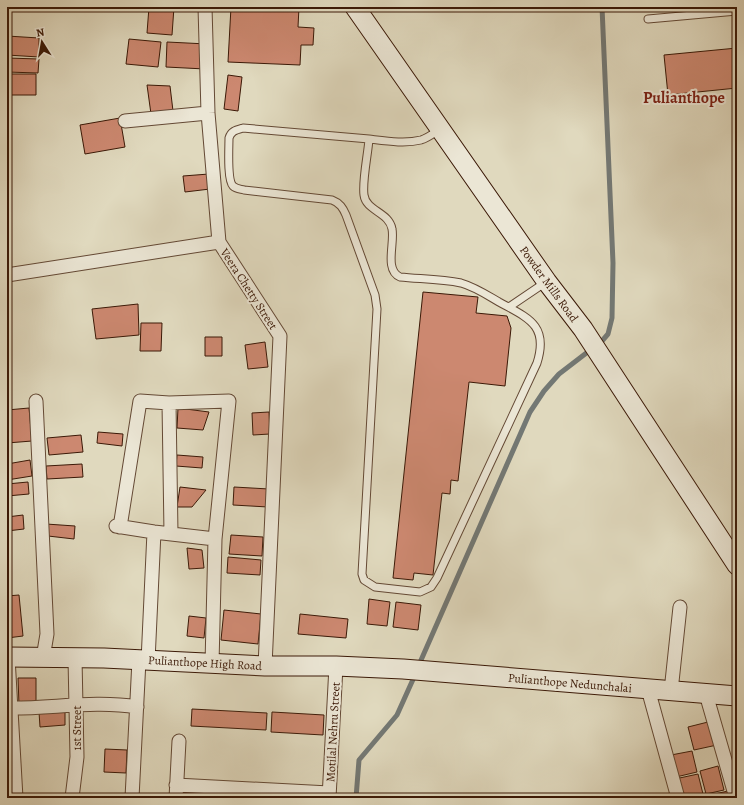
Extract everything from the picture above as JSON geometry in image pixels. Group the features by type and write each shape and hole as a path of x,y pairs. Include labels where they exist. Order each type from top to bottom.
{"main road":[{"name":"Powder Mills Road","path":"355,7 547,282 583,329 737,565"},
{"name":"Pulianthope High Road","path":"8,657 403,669"},
{"name":"Pulianthope Nedunchalai","path":"403,669 737,696"}],"street":[{"name":"Veera Chetty Street","path":"205,7 208,113 218,242 280,336 265,666"},
{"path":"125,121 208,113"},
{"path":"7,275 218,242"},
{"path":"36,401 47,634 43,658"},
{"path":"212,664 215,539 229,401 169,403 140,401 118,526 215,539"},
{"path":"169,403 171,533"},
{"path":"132,798 137,707 144,660 154,532"},
{"path":"671,691 680,607"},
{"path":"8,657 9,708 16,798"},
{"name":"1st Street","path":"72,798 77,757 75,658"},
{"name":"Motilal Nehru Street","path":"329,796 336,666"},
{"path":"648,689 678,798"},
{"path":"706,694 736,798"},
{"path":"9,708 77,705 121,705 137,707"},
{"path":"179,741 176,792 329,796"}],"lane":[{"path":"648,19 737,11"},
{"path":"370,139 364,193 366,202 384,215 390,222 393,238 392,270 395,275 400,277 448,281 463,284 482,292 527,317 535,326 540,335 541,345 537,363 437,578 431,587 420,592 376,587 370,585 364,580 362,574 377,309 375,295 346,215 338,202 332,200 244,190 233,186 231,184 230,173 229,138 233,131 242,128 370,139 390,141 420,140 430,136 440,129"},
{"path":"509,307 547,282"}],"building":[{"path":"7,7 22,7 21,11 7,9"},
{"path":"149,7 174,7 172,35 147,33"},
{"path":"231,7 299,7 298,27 314,28 313,45 301,45 300,65 228,62"},
{"path":"7,36 39,38 39,57 7,55"},
{"path":"129,39 161,42 158,67 126,64"},
{"path":"167,42 207,44 205,69 166,67"},
{"path":"737,48 737,88 668,95 664,55"},
{"path":"7,58 39,59 38,73 7,72"},
{"path":"7,74 36,74 36,95 7,95"},
{"path":"228,75 242,77 238,111 224,109"},
{"path":"147,85 170,86 173,111 151,114"},
{"path":"120,118 125,147 85,154 80,125"},
{"path":"209,174 210,189 185,192 183,176"},
{"path":"423,292 478,297 476,313 507,316 511,328 505,386 469,382 458,481 451,480 450,494 442,493 433,575 414,573 413,580 393,578"},
{"path":"138,304 139,335 96,339 92,309"},
{"path":"141,323 162,323 161,351 140,351"},
{"path":"205,337 222,337 222,356 205,356"},
{"path":"265,342 268,367 248,369 245,345"},
{"path":"29,408 32,441 7,443 7,410"},
{"path":"178,408 209,412 203,430 177,428"},
{"path":"269,412 270,434 253,435 252,413"},
{"path":"98,432 123,434 122,446 97,443"},
{"path":"81,435 83,452 49,455 47,438"},
{"path":"177,455 203,457 202,468 176,466"},
{"path":"30,460 32,476 7,480 7,464"},
{"path":"82,464 83,477 47,479 46,466"},
{"path":"28,482 29,494 7,496 7,484"},
{"path":"180,487 206,490 192,507 177,507"},
{"path":"234,487 269,489 268,507 233,505"},
{"path":"23,515 24,529 7,531 7,517"},
{"path":"46,524 75,526 74,539 48,536"},
{"path":"231,535 263,537 262,556 229,554"},
{"path":"187,548 202,550 204,568 189,569"},
{"path":"228,557 261,560 260,575 227,573"},
{"path":"19,595 23,636 7,638 7,596"},
{"path":"369,599 390,602 387,626 367,624"},
{"path":"396,602 421,605 418,630 393,627"},
{"path":"224,610 261,614 258,644 221,640"},
{"path":"300,614 348,619 346,638 298,634"},
{"path":"189,616 206,618 204,638 187,636"},
{"path":"18,678 36,678 36,705 19,705"},
{"path":"192,709 267,713 266,730 191,726"},
{"path":"65,710 65,725 40,727 39,712"},
{"path":"272,712 324,715 323,735 271,732"},
{"path":"712,721 717,745 694,750 688,727"},
{"path":"105,749 127,750 126,773 104,772"},
{"path":"692,751 697,772 676,777 671,755"},
{"path":"718,766 724,790 706,794 700,771"},
{"path":"698,774 703,794 679,798 675,779"},
{"path":"728,791 730,798 707,798 706,796"}],"waterway":[{"path":"418,667 530,412 544,391 559,374 602,341 608,334 612,318 613,263 602,7"},
{"path":"356,798 359,760 397,715 415,675"}],"district":[{"name":"Pulianthope","path":"684,98"}]}
